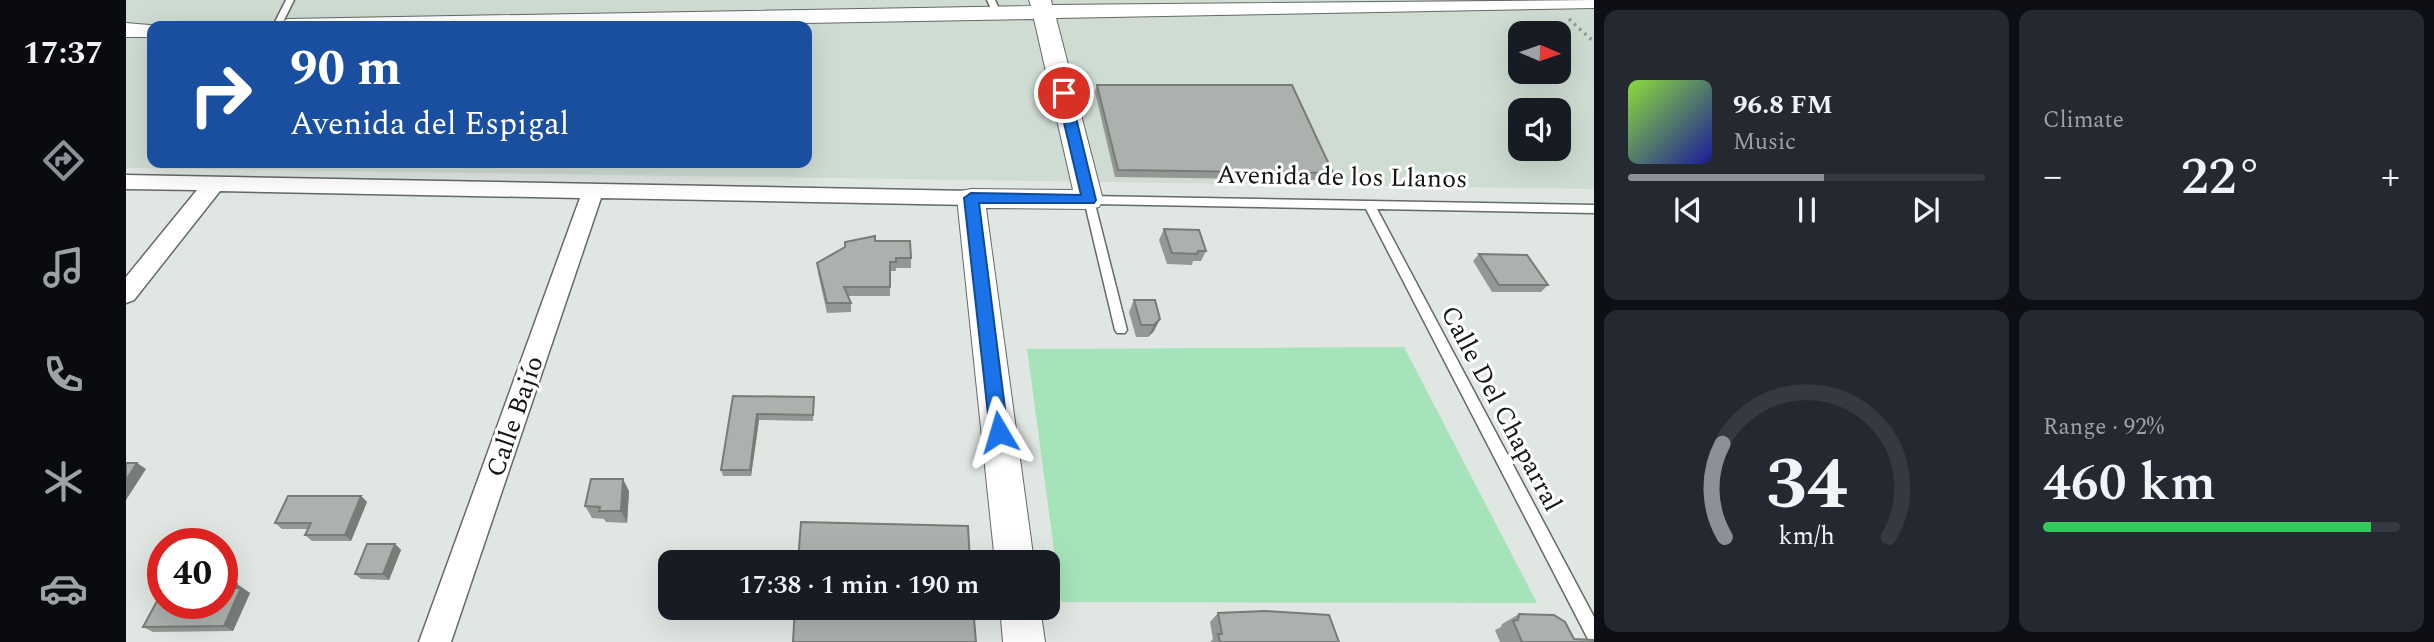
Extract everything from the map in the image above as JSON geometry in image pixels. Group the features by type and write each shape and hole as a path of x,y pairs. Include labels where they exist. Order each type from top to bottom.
{"street":[{"path":"689,21 994,6 1594,2"},
{"path":"126,182 1089,200 1042,6"},
{"path":"126,30 147,30"},
{"path":"126,294 214,184"},
{"name":"Calle Bajío","path":"435,642 593,190"},
{"path":"971,198 1014,550"},
{"path":"1021,620 1024,642"}],"lane":[{"path":"280,21 290,0"},
{"path":"1089,200 1121,330"},
{"name":"Avenida de los Llanos","path":"1089,200 1594,209"},
{"name":"Calle Del Chaparral","path":"1370,205 1594,633"}],"shaded area":[{"path":"126,0 1594,0 1594,189 126,168"}],"green space":[{"path":"1404,347 1537,603 1061,602 1060,550 1054,550 1027,349"}],"building":[{"path":"1097,85 1292,85 1333,173 1118,170"},
{"path":"1164,229 1199,230 1206,251 1198,251 1197,254 1172,253"},
{"path":"875,236 875,241 910,241 911,258 896,258 896,262 890,262 890,287 844,287 851,303 827,303 817,263 845,247 845,242"},
{"path":"1479,254 1527,255 1548,285 1499,285"},
{"path":"1134,300 1155,300 1160,319 1154,325 1141,325"},
{"path":"733,396 814,397 813,415 757,414 750,470 721,470"},
{"path":"126,463 137,463 126,480"},
{"path":"591,479 623,479 621,511 599,511 600,507 585,506"},
{"path":"288,496 361,496 345,535 305,535 311,523 275,523"},
{"path":"801,522 968,526 969,550 799,550"},
{"path":"367,544 395,544 383,574 355,574"},
{"path":"1265,611 1329,615 1339,642 1220,642 1218,634 1222,634 1218,613"},
{"path":"1519,614 1554,615 1565,622 1574,639 1594,642 1522,642 1513,621 1518,620"},
{"path":"147,619 227,619 224,626 143,627"},
{"path":"794,620 974,620 976,642 793,642"}],"route":[{"path":"999,432 971,198 1089,200 1064,93"}]}
